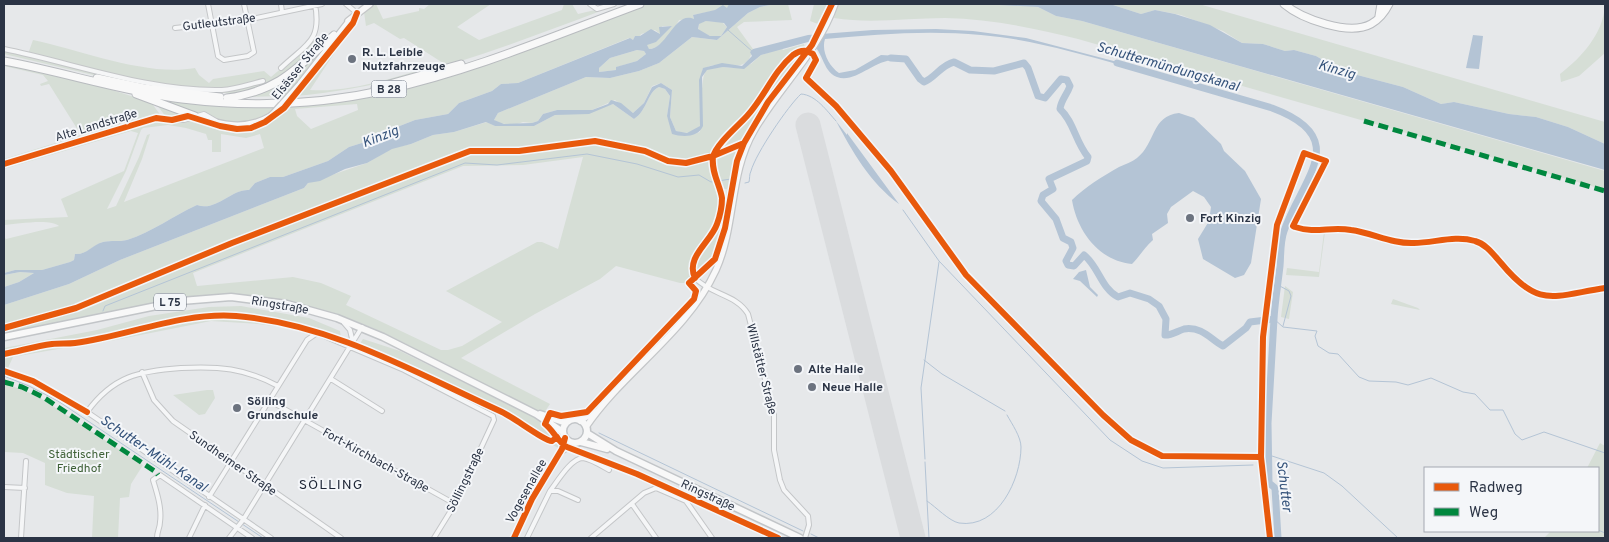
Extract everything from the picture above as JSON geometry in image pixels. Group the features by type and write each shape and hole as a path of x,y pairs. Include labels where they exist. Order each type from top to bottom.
{"highway":[{"name":"B 28","path":"4,57 144,88 227,98 303,97 381,86 490,55 628,4"},
{"name":"B 28","path":"4,61 126,90 182,99 233,103 294,102 360,95 407,85 463,68 640,4"},
{"path":"1284,4 1298,13 1334,26 1359,27 1378,19 1390,4"},
{"path":"1378,19 1381,4"},
{"path":"227,98 254,94 274,86 335,37"},
{"path":"126,90 195,116"},
{"path":"178,111 184,116 184,120"}],"main road":[{"name":"Ringstraße","path":"4,337 148,306 200,299 230,297 272,301 337,318 362,327 536,414 566,423"},
{"name":"Ringstraße","path":"536,414 564,435"},
{"path":"574,420 580,421 586,430 581,442 573,443 564,435 566,423 574,420"},
{"name":"Ringstraße","path":"586,430 616,451 800,538"},
{"name":"Ringstraße","path":"581,442 616,451"}],"street":[{"path":"208,4 218,56 227,60 251,55 254,52 244,4"},
{"path":"281,4 282,12"},
{"path":"281,68 315,36 318,26 315,4"},
{"name":"Gutleutstraße","path":"175,28 212,22 247,20 322,4"},
{"path":"346,4 357,13"},
{"name":"Elsässer Straße","path":"195,116 218,123 245,126 271,116 300,84 350,20 370,4"},
{"path":"590,4 597,9 614,4"},
{"path":"586,430 598,410 681,324 707,288 725,245 738,168 745,149 767,111 808,57 825,29 835,4"},
{"path":"4,49 163,84 220,90 263,81"},
{"name":"Alte Landstraße","path":"4,164 156,118 184,120 195,116"},
{"name":"Willstätter Straße","path":"695,278 707,288 733,298 744,306 748,314 774,414 774,450 780,480 784,490 808,516 809,525 805,538"},
{"path":"337,318 350,330 353,343"},
{"path":"229,538 240,524 362,327"},
{"path":"209,497 307,340 317,333 350,348"},
{"name":"Söllingstraße","path":"350,348 372,355 492,415 494,420 455,504 434,538"},
{"path":"87,412 112,386 142,372 216,366 244,372 278,386"},
{"path":"4,371 42,386 87,412 209,497 240,524 252,538"},
{"name":"Sundheimer Straße","path":"142,372 159,408 177,424 341,538"},
{"path":"331,379 382,411"},
{"name":"Fort-Kirchbach-Straße","path":"270,401 455,504"},
{"path":"580,421 598,410"},
{"name":"Vogesenallee","path":"514,538 532,499 558,456 564,435"},
{"name":"Vogesenallee","path":"558,456 573,443"},
{"path":"527,538 542,504 570,464 584,458 609,470"},
{"path":"21,538 26,462"},
{"path":"157,538 157,529 160,523 158,496 153,480 158,475 161,475 204,505 270,538"},
{"path":"4,487 25,488"},
{"path":"591,538 651,489 663,490 686,501 712,538"},
{"path":"550,491 558,491 578,500"},
{"path":"532,499 542,504"},
{"path":"632,504 656,538"},
{"path":"189,538 204,505"}],"green space":[{"path":"376,4 383,19 419,11 419,8 424,9 430,4 491,4 457,27 479,40 562,10 564,4 572,4 578,14 595,10 598,12 487,52 412,75 374,84 335,91 295,96 336,44 339,46 310,90 343,89 360,86 443,63 404,38 400,39 374,23 366,26 364,12"},
{"path":"647,4 729,4 728,8 693,15 694,19 679,20 667,38 654,48 649,49 646,45 672,26 662,26 660,34 655,30 635,36 633,40 629,38 518,83 501,84 492,91 459,103 448,114 415,120 392,129 381,137 349,147 328,161 283,177 270,177 255,183 249,190 236,193 217,203 204,206 197,205 136,237 124,241 99,243 83,253 75,254 74,260 70,262 42,270 15,270 4,273 4,237 6,239 59,226 49,222 4,225 4,220 68,217 61,199 124,171 138,133 131,131 4,169 4,159 81,135 49,84 41,86 40,84 48,81 43,75 4,66 4,63 99,86 141,99 153,105 165,121 176,123 196,120 231,129 252,128 273,119 287,105 356,99 409,88 449,76","holes":["357,104 358,110 311,129 297,116 295,109","168,125 206,134 208,140 212,140 212,152 221,152 221,134 246,138 260,134 264,148 124,202 150,134 147,135 116,206 107,209 126,171 141,130 143,128"]},
{"path":"788,4 792,20 744,22 737,27 753,49 745,63 710,66 702,70 700,126 693,132 676,131 670,117 672,90 661,83 652,86 644,103 633,113 615,100 592,110 557,110 543,114 538,121 532,123 523,122 514,125 497,123 494,120 498,113 586,77 610,78 639,71 659,63 692,37 717,40 748,13 760,7"},
{"path":"814,4 827,4 818,24 810,21"},
{"path":"838,4 1023,5 1038,7 1056,16 1082,21 1605,171 1605,190 1062,35 979,20 931,18 876,21 834,18"},
{"path":"1110,4 1199,4 1605,122 1605,144 1568,127 1536,117 1509,114 1454,102 1441,104 1403,87 1342,71 1316,56 1294,50 1285,51 1263,44 1242,43 1223,31 1181,15 1155,10 1141,14"},
{"path":"1605,5 1605,53 1579,76 1561,82 1560,74 1576,60 1596,35"},
{"path":"706,21 722,22 727,27 721,36 710,36 698,31 699,23"},
{"path":"324,32 332,40 287,96 247,97 238,94 168,89 123,82 4,54 4,49 28,54 33,40 135,66 176,70 195,68 199,75 209,83 213,79 264,71 271,77"},
{"path":"804,44 805,49 779,82 740,147 725,228 714,264 697,279 695,278 689,283 680,283 616,266 600,279 535,314 461,358 550,404 544,413 494,391 375,329 350,319 306,306 262,299 219,298 133,307 4,335 4,305 69,284 120,260 304,188 308,183 367,163 392,148 411,144 433,135 454,132 487,122 495,126 534,126 555,115 574,112 583,114 613,104 634,119 642,111 655,89 659,87 665,89 670,96 667,116 673,131 686,135 700,132 702,89 707,69 734,68 751,64 761,55 782,48 783,50","holes":["583,157 558,249 542,242 537,242 446,291 502,322 462,346 441,350 346,305 351,296 321,283 293,277 197,286 193,273 463,166 523,165","718,189 727,189 722,223 718,221 722,197"]},
{"path":"637,50 644,51 646,54 637,61 617,67 616,70 599,72 599,68 610,58"},
{"path":"149,97 278,106 265,117 246,124 219,121 203,113 192,115"},
{"path":"157,105 181,115 182,117 166,117"},
{"path":"1324,232 1319,277 1286,275 1287,268 1319,272"},
{"path":"20,272 34,273 19,282 4,287 4,275"},
{"path":"1285,286 1293,292 1289,319 1281,317"},
{"path":"1393,299 1418,308 1420,310 1391,304"},
{"path":"241,306 309,318 340,331 341,339 310,328 306,330 211,321 80,347 69,347 13,357 8,368 4,367 4,348 97,330 149,316 209,307"},
{"path":"363,339 400,351 534,417 554,431 557,437 555,440 560,445 558,448 553,445 520,420 359,345"},
{"name":"Städtischer Friedhof","path":"4,383 36,395 143,465 131,484 129,497 120,498 118,538 92,538 94,496 67,493 45,485 45,463 23,453 4,452"},
{"path":"213,390 215,398 205,414 199,415 173,395"},
{"path":"1600,443 1605,446 1605,538 1544,538 1550,532 1599,532 1599,467 1588,467"}],"water":[{"path":"729,4 775,4 760,7 748,13 717,40 692,37 659,63 639,71 610,78 586,77 498,113 494,120 504,124 532,123 538,121 543,114 557,110 592,110 608,104 611,100 621,103 633,113 644,103 652,87 661,83 672,90 670,117 676,131 687,133 700,126 699,80 703,68 722,63 742,66 752,56 750,52 753,49 808,35 873,30 936,29 973,31 1026,38 1125,64 1124,66 1035,43 981,35 922,33 825,39 824,48 827,58 839,73 855,70 881,55 898,56 897,60 889,60 859,74 844,78 837,77 828,70 817,49 808,42 761,55 744,69 723,67 707,70 702,77 703,126 694,135 680,136 672,134 667,116 670,96 665,89 659,87 655,89 642,111 634,119 613,104 589,114 555,115 534,126 495,126 486,122 454,132 433,135 392,149 367,163 345,169 320,181 308,183 304,188 120,260 69,284 4,305 4,287 19,282 34,273 20,272 4,275 4,273 15,270 42,270 70,262 74,260 75,254 83,253 103,242 124,241 136,237 197,205 204,206 217,203 236,193 249,190 255,183 270,177 283,177 328,161 349,147 381,137 392,129 415,120 448,114 459,103 492,91 501,84 518,83 630,38 633,40 635,36 640,36 651,29 660,34 659,27 672,26 656,42 647,45 649,49 655,47 661,43 681,20 687,18 694,19 693,15 715,10 723,5 727,8","holes":["706,21 724,23 727,27 721,36 710,36 698,29 699,24","637,50 644,51 646,54 637,61 616,67 616,70 599,72 599,68 610,58"]},
{"name":"Kinzig","path":"981,4 1110,4 1141,14 1155,10 1175,14 1210,25 1242,43 1263,44 1285,51 1294,50 1316,56 1342,71 1403,87 1441,104 1454,102 1509,114 1536,117 1568,127 1605,144 1605,170 1082,21 1056,16 1038,7"},
{"path":"1473,35 1483,36 1479,69 1466,68"},
{"path":"1179,113 1194,118 1221,144 1224,151 1245,171 1261,199 1251,263 1244,275 1235,278 1203,259 1198,239 1209,221 1211,207 1204,197 1193,191 1171,207 1167,214 1168,223 1152,234 1153,240 1132,264 1120,262 1100,251 1084,233 1079,223 1072,200 1101,178 1137,158 1148,145 1163,119"},
{"path":"836,121 847,135 847,133 899,204 879,186 855,155"},
{"path":"1086,270 1090,287 1098,295 1097,297 1080,281 1073,279 1079,272"}],"waterway":[{"path":"728,30 753,52"},
{"name":"Schutter","path":"891,58 906,59 924,82 945,66 954,62 970,70 994,71 1024,63 1028,68 1038,96 1045,98 1061,79 1067,80 1070,86 1060,109 1065,114 1088,157 1087,161 1049,179 1053,189 1043,195 1041,201 1056,219 1063,238 1071,242 1073,248 1066,261 1068,265 1074,266 1084,255 1112,293 1118,297 1130,293 1149,299 1159,306 1166,319 1165,335 1184,329 1197,330 1223,346 1246,328 1250,322 1274,319 1268,423 1269,483 1275,488 1278,538"},
{"name":"Schuttermündungskanal","path":"1117,63 1272,108 1297,120 1311,132 1316,146 1315,161 1283,235 1274,319"},
{"path":"745,183 749,182 754,163 773,130 801,94 816,100 836,121"},
{"path":"103,311 105,306 465,163 497,165 587,154 637,164 678,177 699,175 711,182 731,179"},
{"path":"903,210 939,261 1110,440 1142,461 1163,468 1253,465"},
{"path":"925,459 921,388 939,262"},
{"path":"1278,285 1289,291 1291,296 1283,326"},
{"path":"1274,319 1283,327 1317,331 1315,336 1318,346 1329,353 1338,354 1359,377 1369,381 1396,382 1408,385 1431,378 1463,392 1475,394 1490,410 1503,410 1515,434 1522,440 1544,432 1605,453"},
{"path":"924,360 942,374 1005,411"},
{"name":"Schutter-Mühl-Kanal","path":"4,376 58,401 263,538"},
{"path":"927,501 947,517 959,523 973,523 985,518 996,510 1012,487 1020,460 1020,439 1007,415"},
{"path":"599,433 803,531"},
{"path":"1269,455 1324,473 1342,486 1398,538"},
{"path":"925,462 929,538"},
{"path":"1599,530 1605,533"},
{"path":"811,534 819,538"}],"runway":[{"path":"808,125 913,538"}],"marked path":[{"path":"1364,121 1605,191"},
{"path":"4,382 22,387 43,397 158,475"}],"cycle path":[{"path":"778,538 637,474 567,447 545,424 550,413 561,416 587,412 694,299 696,291 689,283 715,259 725,228 737,161 744,143 768,102 812,45 832,4"},
{"path":"4,164 156,118 172,120 188,116 220,126 237,129 251,128 265,122 284,108 353,23 357,13"},
{"path":"695,278 693,263 714,231 721,208 722,198 713,168 715,152 753,109 786,62 798,52 807,51 813,54 816,60 806,78 836,106 891,171 966,275 1103,415 1131,440 1162,456 1261,457"},
{"path":"4,328 76,308 232,243 470,151 519,151 595,141 645,151 668,161 686,163 713,156 744,143"},
{"path":"1270,538 1261,457 1263,337 1277,225 1304,153 1326,161 1293,226 1295,227 1310,230 1351,230 1406,243 1467,239 1479,242 1486,247 1514,278 1537,293 1547,296 1559,296 1605,288"},
{"path":"4,354 46,345 95,340 155,325 195,318 236,316 271,321 306,329 373,352 502,412 536,434 552,441 557,437"},
{"path":"4,371 33,381 87,412"},
{"path":"514,538 532,499 562,449 565,438"}],"place":[{"name":"R. L. Leible Nutzfahrzeuge","path":"352,59"},
{"name":"Fort Kinzig","path":"1190,218"},
{"name":"Alte Halle","path":"798,369"},
{"name":"Neue Halle","path":"812,387"},
{"name":"Sölling Grundschule","path":"237,408"}],"district":[{"name":"SÖLLING","path":"331,484"}]}
